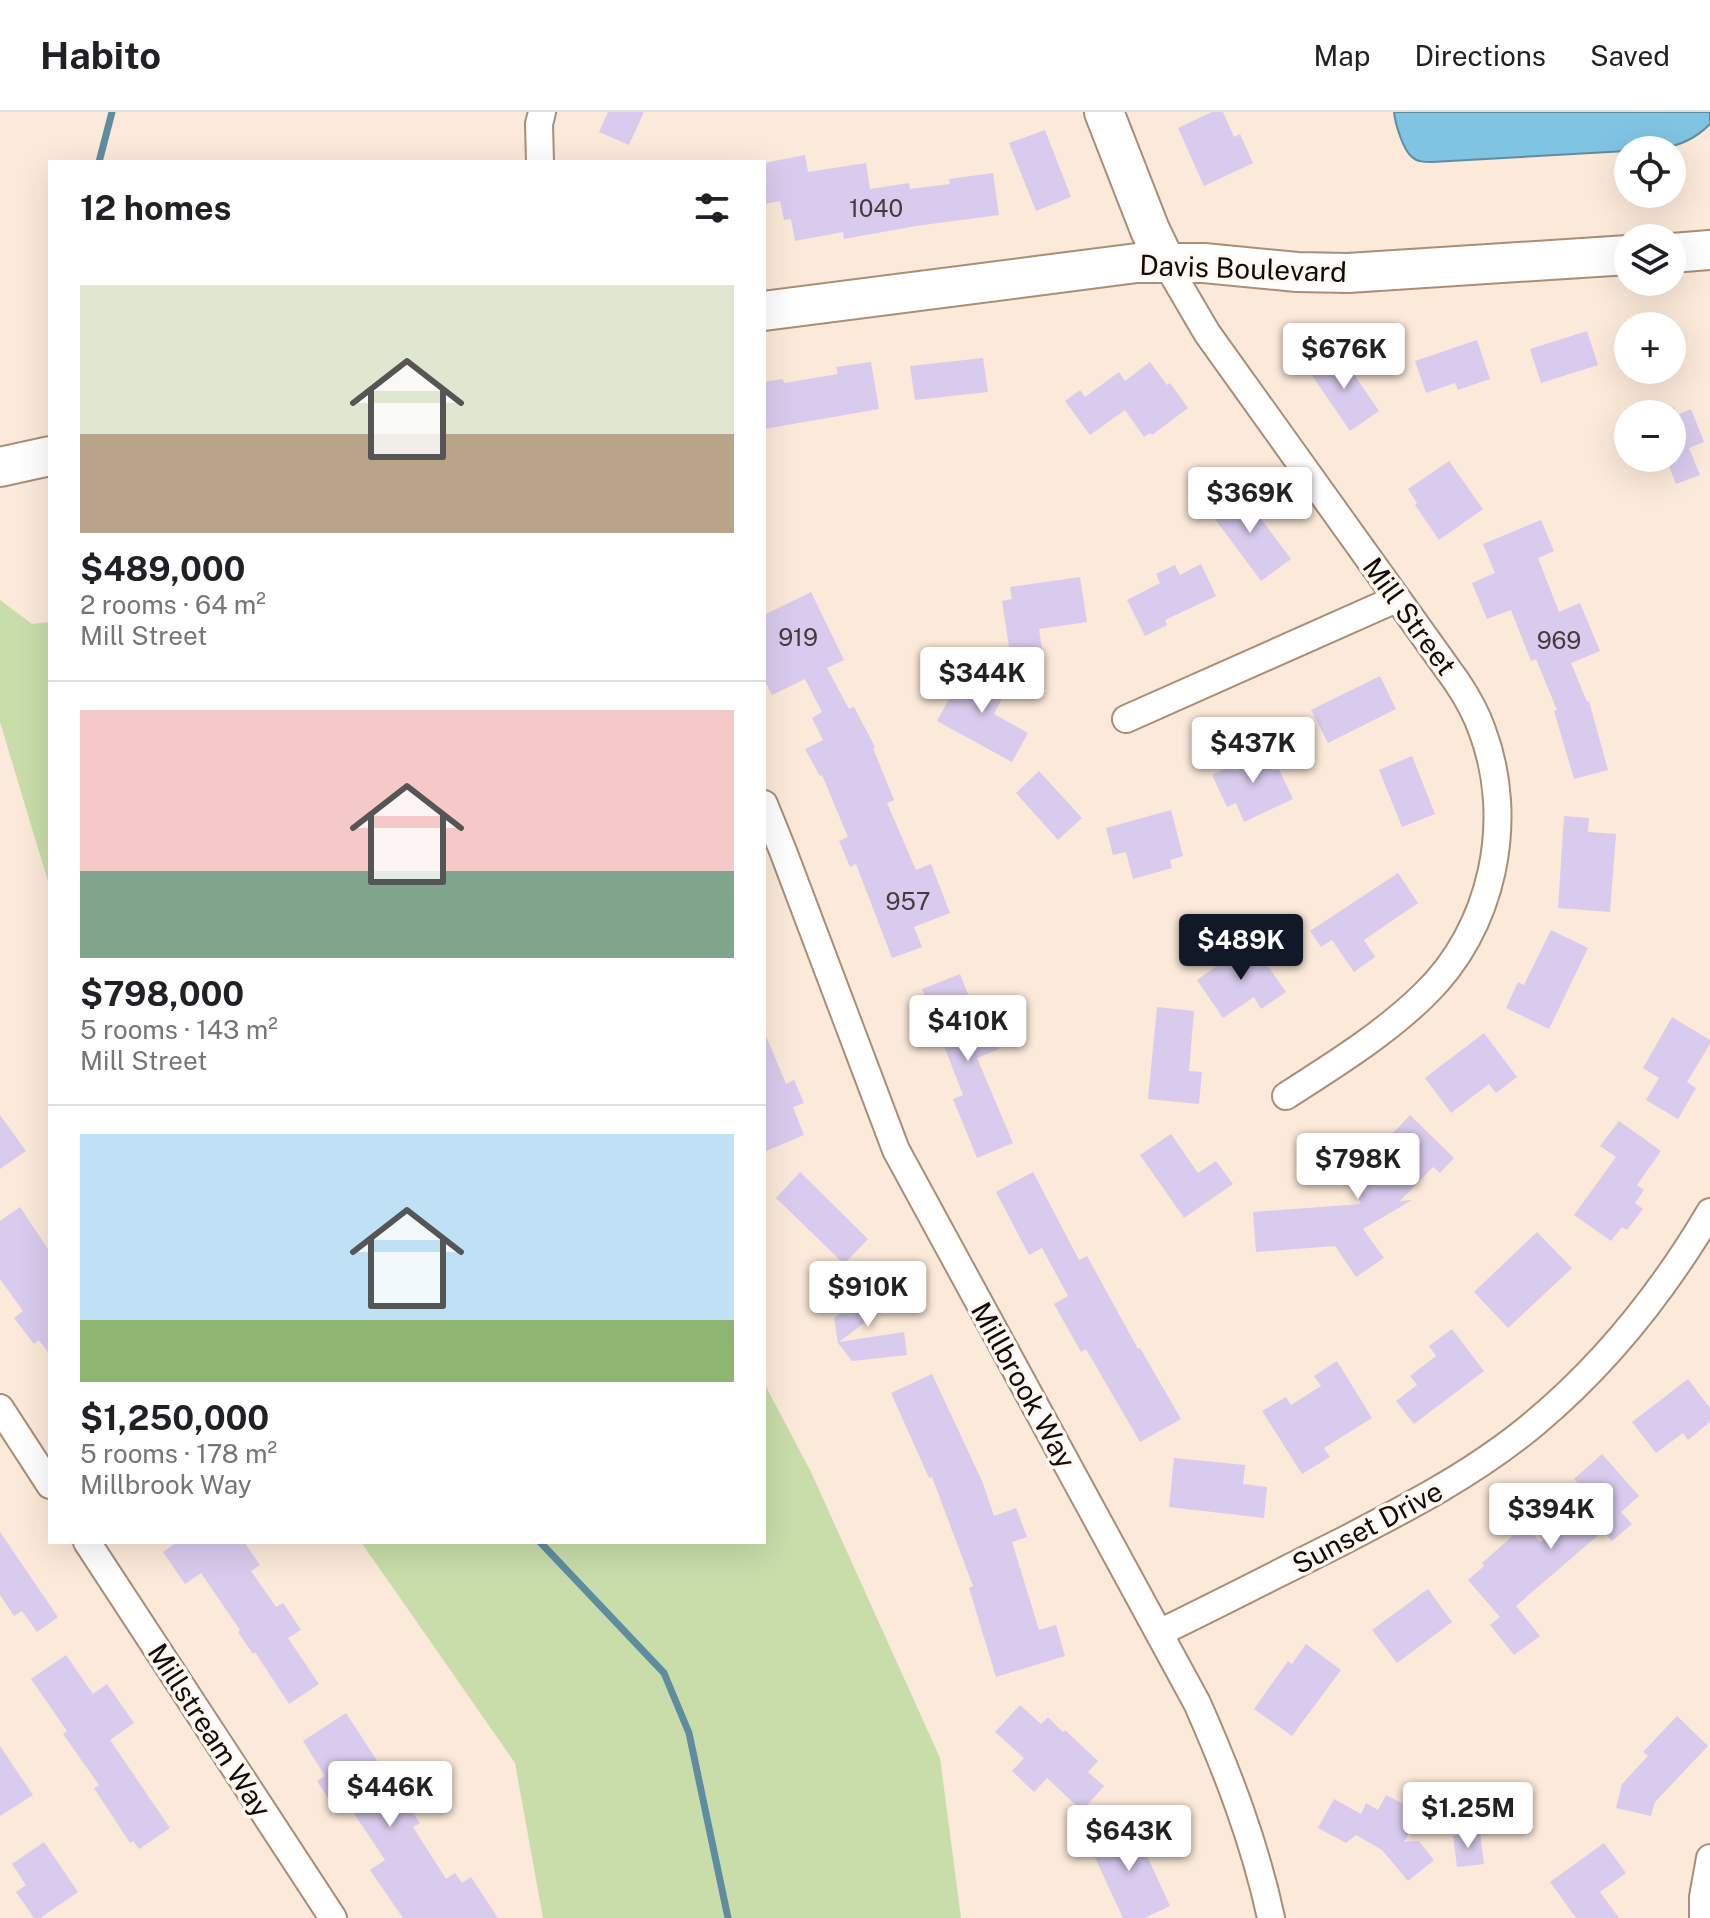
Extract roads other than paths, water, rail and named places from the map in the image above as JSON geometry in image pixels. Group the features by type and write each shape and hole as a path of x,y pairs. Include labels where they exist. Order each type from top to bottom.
{"street":[{"path":"540,160 539,124 542,112"},
{"name":"Mill Street","path":"1104,112 1150,230 1207,333 1457,682 1483,732 1491,765 1497,834 1493,870 1482,907 1466,941 1448,969 1399,1017 1346,1057 1286,1096"},
{"path":"1686,252 1710,250"},
{"name":"Davis Boulevard","path":"766,311 1126,264 1204,263 1297,272 1348,273 1614,256"},
{"path":"0,467 48,456"},
{"path":"1126,719 1396,599"},
{"name":"Millbrook Way","path":"766,809 896,1150 1197,1703 1235,1792 1265,1888 1271,1918"},
{"name":"Sunset Drive","path":"1159,1633 1409,1507 1470,1470 1535,1423 1570,1391 1631,1325 1664,1282 1710,1212"},
{"path":"0,1408 48,1482"},
{"name":"Millstream Way","path":"88,1544 333,1918"},
{"path":"1703,1918 1703,1897 1710,1858"}],"water":[{"path":"1394,112 1710,112 1710,124 1686,141 1686,136 1614,136 1614,152 1427,162 1416,160 1409,154"}],"waterway":[{"path":"100,160 112,112"},
{"path":"542,1544 664,1673 689,1733 728,1918"}]}
